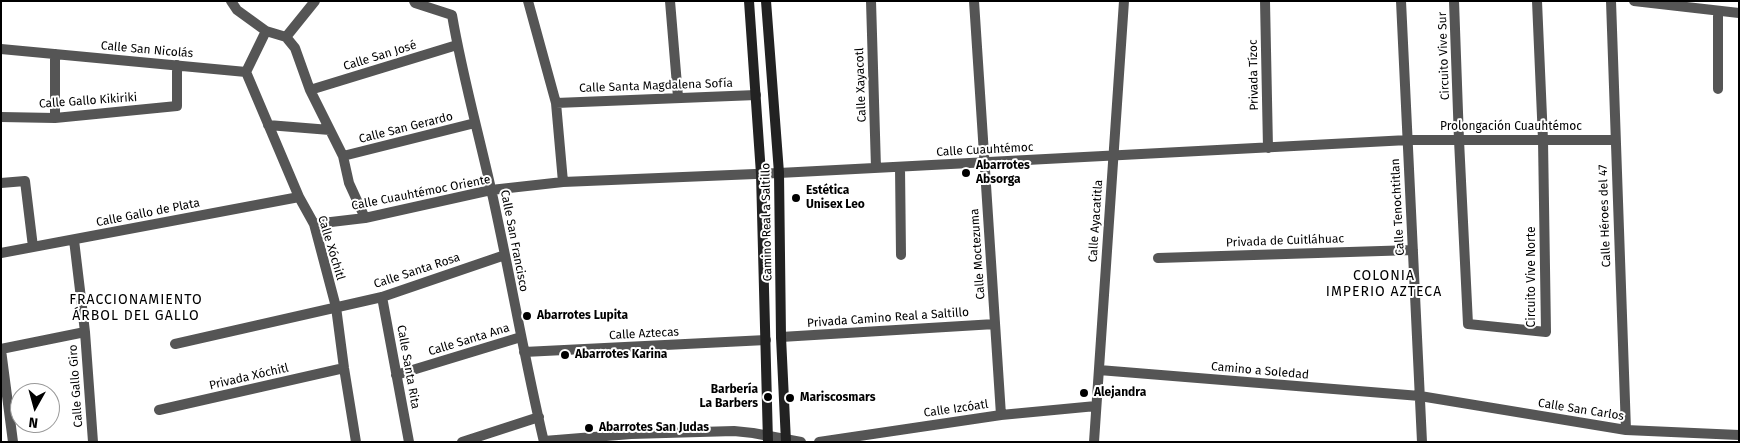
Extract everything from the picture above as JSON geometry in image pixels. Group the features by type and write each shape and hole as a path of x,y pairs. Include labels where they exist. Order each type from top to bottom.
{"street":[{"path":"231,1 237,10 266,31 286,37 296,48 310,90 343,156 349,183 365,218"},
{"path":"286,37 315,1"},
{"path":"528,1 556,103 563,182"},
{"path":"670,1 678,97"},
{"name":"Camino Real a Saltillo","path":"750,1 761,174 768,439"},
{"name":"Camino Real a Saltillo","path":"766,1 780,174 782,337 786,440"},
{"name":"Calle Xayacotl","path":"871,1 876,168"},
{"name":"Calle Moctezuma","path":"974,1 1002,415"},
{"name":"Calle Ayacatitla","path":"1094,442 1124,1"},
{"name":"Privada Tízoc","path":"1265,1 1268,148"},
{"name":"Calle Tenochtitlan","path":"1401,1 1422,442"},
{"name":"Circuito Vive Sur","path":"1454,1 1459,140"},
{"path":"1537,1 1543,140"},
{"name":"Calle Héroes del 47","path":"1611,1 1626,430"},
{"path":"1634,1 1739,13"},
{"name":"Calle San Francisco","path":"414,2 452,15 544,441"},
{"path":"1718,11 1718,89"},
{"path":"246,72 266,31"},
{"name":"Calle San José","path":"310,90 457,45"},
{"name":"Calle San Nicolás","path":"1,49 246,72"},
{"path":"55,54 55,118"},
{"name":"Calle Gallo Kikiriki","path":"1,117 55,118 177,106 177,65"},
{"name":"Calle Xóchitl","path":"246,72 299,197 314,224 336,307 356,442"},
{"name":"Calle Santa Magdalena Sofía","path":"556,103 756,95"},
{"name":"Calle San Gerardo","path":"343,156 475,124"},
{"path":"268,125 330,130"},
{"name":"Calle Cuauhtémoc","path":"563,182 780,174 1408,140"},
{"name":"Prolongación Cuauhtémoc","path":"1408,140 1615,140"},
{"name":"Circuito Vive Norte","path":"1459,140 1468,324 1546,332 1543,140"},
{"path":"900,167 901,255"},
{"path":"1,183 25,181 34,247"},
{"name":"Calle Cuauhtémoc Oriente","path":"314,224 365,218 491,190 563,182"},
{"name":"Calle Gallo de Plata","path":"1,253 299,197"},
{"name":"Calle Gallo Giro","path":"74,240 86,332 93,442"},
{"name":"Privada de Cuitláhuac","path":"1158,258 1413,250"},
{"name":"Calle Santa Rosa","path":"175,344 382,297 504,255"},
{"name":"Calle Santa Rita","path":"382,297 409,442"},
{"name":"Privada Camino Real a Saltillo","path":"782,337 996,324"},
{"path":"13,442 1,350 86,332"},
{"name":"Calle Santa Ana","path":"396,375 521,337"},
{"name":"Calle Aztecas","path":"524,352 766,340"},
{"name":"Privada Xóchitl","path":"160,410 344,368"},
{"name":"Camino a Soledad","path":"1098,370 1420,396"},
{"name":"Calle San Carlos","path":"1420,396 1626,430 1739,435"},
{"name":"Calle Izcóatl","path":"819,442 1002,415 1096,406"},
{"path":"462,442 539,417"},
{"path":"544,441 734,432 753,433 768,439 801,442"}],"place":[{"name":"Abarrotes Absorga","path":"966,173"},
{"name":"Estética Unisex Leo","path":"796,198"},
{"name":"Abarrotes Lupita","path":"527,316"},
{"name":"Abarrotes Karina","path":"565,355"},
{"name":"Alejandra","path":"1084,393"},
{"name":"Barbería La Barbers","path":"768,397"},
{"name":"Mariscosmars","path":"790,398"},
{"name":"Abarrotes San Judas","path":"589,428"}],"district":[{"name":"COLONIA IMPERIO AZTECA","path":"1384,284"},
{"name":"FRACCIONAMIENTO ÁRBOL DEL GALLO","path":"136,308"}]}
